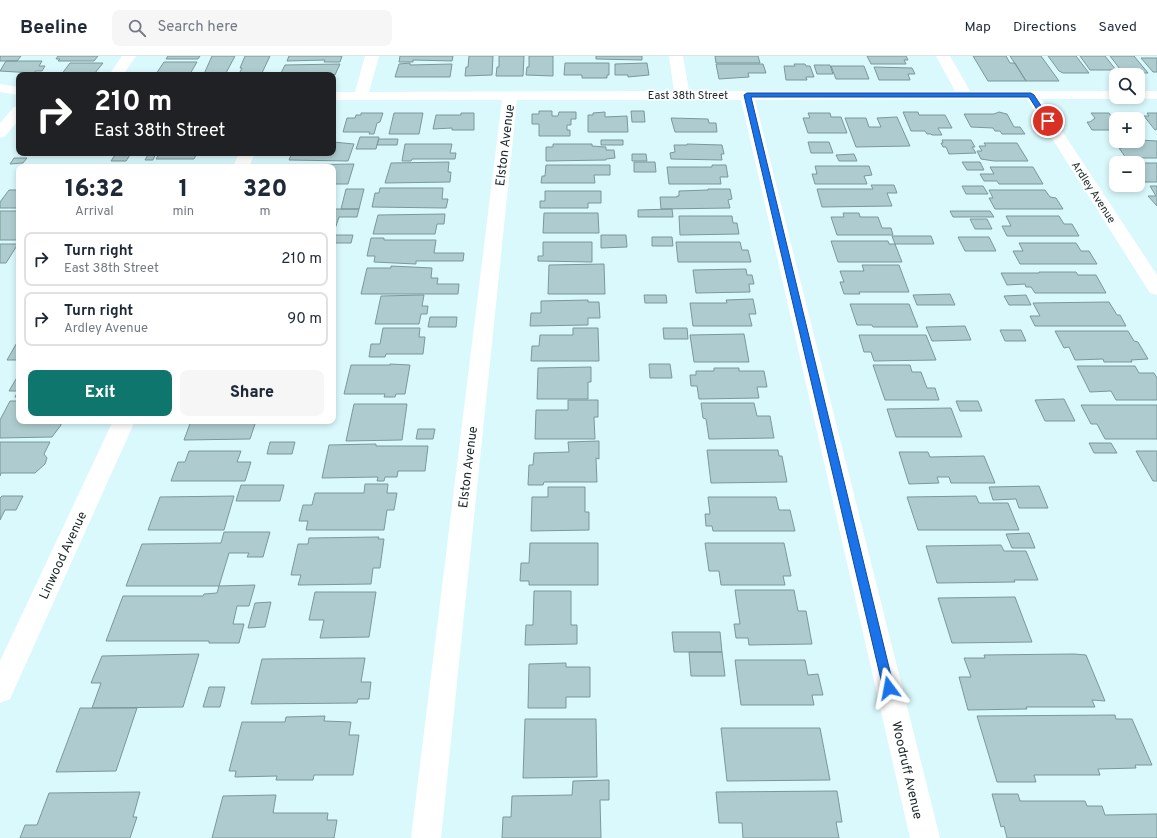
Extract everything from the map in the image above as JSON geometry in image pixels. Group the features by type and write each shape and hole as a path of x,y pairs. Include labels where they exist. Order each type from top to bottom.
{"street":[{"path":"118,72 129,56"},
{"path":"361,96 372,56"},
{"path":"676,56 682,95"},
{"path":"943,56 966,95"},
{"path":"0,88 16,91"},
{"name":"Woodruff Avenue","path":"747,95 924,838"},
{"name":"Ardley Avenue","path":"1031,95 1157,289"},
{"name":"East 38th Street","path":"336,96 1109,95"},
{"path":"1145,95 1157,95"},
{"name":"Elston Avenue","path":"426,838 510,96"},
{"path":"0,134 16,114"},
{"name":"Linwood Avenue","path":"0,690 123,424"}],"building":[{"path":"0,56 21,56 17,61 0,61"},
{"path":"58,56 98,56 94,61 58,61 60,59 56,59"},
{"path":"168,56 200,56 198,59 166,59"},
{"path":"212,56 235,56 227,72 205,72"},
{"path":"245,56 270,56 262,72 240,72 242,68 240,68"},
{"path":"289,56 342,56 340,62 324,62 325,60 287,61"},
{"path":"400,56 453,56 452,61 413,60 413,62 399,62"},
{"path":"469,56 493,56 492,75 465,76"},
{"path":"499,56 524,56 523,76 496,76 497,67 499,67"},
{"path":"529,56 553,56 553,76 526,75 527,67 529,67"},
{"path":"596,56 642,56 642,60 596,59"},
{"path":"715,56 758,56 760,63 716,63"},
{"path":"867,56 906,56 908,60 904,60 906,64 871,64"},
{"path":"973,56 1006,56 1010,63 1015,63 1026,81 988,81"},
{"path":"1010,56 1041,56 1059,81 1026,81"},
{"path":"1048,56 1076,56 1089,73 1063,73 1059,71"},
{"path":"1080,56 1105,56 1114,68 1109,68 1109,70 1090,70"},
{"path":"1110,56 1134,56 1144,68 1119,68"},
{"path":"1141,58 1157,58 1157,72 1153,72"},
{"path":"6,61 42,61 39,66 45,66 42,71 34,72 0,71"},
{"path":"164,62 197,62 191,72 157,72"},
{"path":"70,63 103,63 96,72 63,72"},
{"path":"410,63 410,65 452,64 450,77 395,77 399,64"},
{"path":"565,63 609,63 609,75 607,75 607,78 582,78 582,75 564,75"},
{"path":"647,63 649,75 628,77 628,75 615,75 615,64"},
{"path":"340,64 336,73 282,72 285,65"},
{"path":"716,64 763,64 766,73 748,73 749,77 719,79"},
{"path":"794,64 805,64 806,66 810,66 814,77 806,77 807,80 786,80 784,66 795,66"},
{"path":"814,65 830,65 833,74 817,74"},
{"path":"831,66 864,66 869,79 836,79"},
{"path":"874,67 912,68 915,74 908,74 910,80 879,80"},
{"path":"539,111 552,111 552,116 558,116 559,112 576,112 576,119 571,119 571,125 567,125 567,130 570,130 570,136 539,136 539,124 532,124 532,114 539,114"},
{"path":"631,111 644,111 645,122 632,122"},
{"path":"605,112 605,117 627,116 628,132 588,132 588,115"},
{"path":"903,112 918,112 919,115 945,115 952,128 938,128 942,135 927,134 925,131 911,131"},
{"path":"999,112 1007,114 1014,127 1020,127 1025,134 1002,134 1000,131 995,131 993,128 971,127 964,114 994,114"},
{"path":"361,113 383,113 380,122 377,123 374,134 369,134 370,132 343,132 347,118 355,118 356,115 361,115"},
{"path":"394,113 423,113 419,134 389,134"},
{"path":"461,113 474,113 474,130 452,130 452,128 433,129 436,115 461,115"},
{"path":"808,113 830,113 831,117 841,117 847,133 808,133 803,118 810,118"},
{"path":"1091,113 1109,113 1109,130 1092,130 1087,122 1090,122 1095,118"},
{"path":"1147,113 1157,113 1157,129 1155,130 1145,117 1145,116 1149,116"},
{"path":"897,117 910,146 856,147 845,118 866,118 869,127 881,127 877,118"},
{"path":"671,118 708,119 709,123 716,123 717,132 675,132"},
{"path":"360,137 379,137 376,149 356,149"},
{"path":"379,139 398,139 397,145 377,145"},
{"path":"601,140 623,140 623,145 601,145"},
{"path":"942,140 971,140 975,147 972,147 976,153 949,154 946,147 943,147 941,143 943,143"},
{"path":"1145,140 1157,141 1157,158 1145,158 1145,156 1125,156 1119,148 1145,148"},
{"path":"336,142 354,144 348,161 289,160 291,156 336,156"},
{"path":"808,142 829,142 833,153 811,153"},
{"path":"984,143 1017,143 1028,161 994,161 981,159 977,151 982,151 979,146 986,146"},
{"path":"405,144 452,144 450,153 456,153 455,159 412,159 411,161 402,161"},
{"path":"553,144 592,144 592,146 606,147 606,150 614,150 615,158 606,160 546,161 546,147 553,147"},
{"path":"674,145 722,145 724,154 721,154 722,160 671,159 670,153 675,152"},
{"path":"632,154 646,154 647,161 632,161"},
{"path":"854,154 857,161 839,161 836,155"},
{"path":"114,156 129,156 126,161 111,161"},
{"path":"147,156 155,156 153,160 145,160"},
{"path":"158,156 196,156 194,159 156,159"},
{"path":"14,158 27,158 23,163 10,164"},
{"path":"449,162 448,172 451,172 450,182 385,183 391,163"},
{"path":"634,162 655,162 656,172 634,172"},
{"path":"962,162 980,162 984,170 967,170"},
{"path":"1145,163 1157,163 1157,182 1145,182"},
{"path":"336,164 354,164 348,184 336,184"},
{"path":"546,165 610,165 610,175 594,175 595,183 541,183 542,176 545,176"},
{"path":"712,165 726,165 728,177 720,177 721,184 669,184 667,167 712,167"},
{"path":"815,166 869,166 872,175 864,176 867,184 815,184 812,174 817,174"},
{"path":"990,167 1033,167 1043,184 999,184 997,181 984,181 980,174 994,174"},
{"path":"871,185 894,185 897,193 887,193 892,206 822,207 817,189 873,189"},
{"path":"962,186 983,186 988,194 966,194"},
{"path":"1150,186 1157,186 1157,206 1148,196 1156,196"},
{"path":"380,188 443,188 442,199 448,199 446,208 372,207 375,193 379,193"},
{"path":"346,189 364,189 359,209 341,209"},
{"path":"730,189 732,199 728,200 730,208 661,209 660,197 677,197 679,196 679,191"},
{"path":"9,190 16,190 16,208 0,208 0,202"},
{"path":"989,190 1045,190 1050,197 1056,198 1063,209 995,209 989,198 993,198"},
{"path":"545,191 601,191 601,203 588,203 588,208 540,208 540,201 545,201"},
{"path":"336,209 359,209 357,217 339,217 336,226"},
{"path":"672,209 673,217 638,217 638,210"},
{"path":"0,211 16,211 16,240 0,240"},
{"path":"950,211 990,211 994,217 953,217"},
{"path":"544,213 598,213 599,233 543,233"},
{"path":"843,213 859,213 860,217 878,217 882,228 891,228 893,235 837,235 831,217 844,217"},
{"path":"445,214 444,224 437,224 435,234 373,234 378,215"},
{"path":"679,216 732,216 733,223 737,223 739,234 680,235"},
{"path":"1006,216 1059,216 1064,224 1072,224 1079,236 1007,236 1002,226 1011,226"},
{"path":"970,219 987,219 992,229 975,229"},
{"path":"336,235 353,235 351,243 336,243"},
{"path":"601,235 626,235 627,247 601,248"},
{"path":"892,236 931,236 934,244 895,244"},
{"path":"652,237 672,237 673,246 652,246"},
{"path":"958,237 989,237 996,251 965,251"},
{"path":"371,238 384,238 384,240 436,240 434,253 464,253 463,261 416,261 416,264 374,262 375,256 367,256"},
{"path":"831,241 888,241 889,244 895,244 902,262 838,262"},
{"path":"543,242 592,242 592,262 538,261 538,256 543,256"},
{"path":"676,242 740,242 742,250 748,250 751,262 678,262"},
{"path":"1019,243 1076,243 1081,251 1089,251 1097,264 1020,264 1013,251 1023,251"},
{"path":"0,244 16,244 16,247 6,263 0,263"},
{"path":"604,264 605,294 548,294 549,265"},
{"path":"862,265 899,265 909,292 859,292 860,294 844,294 840,282 844,282 840,271 864,271"},
{"path":"391,266 432,268 431,278 438,278 437,284 459,284 458,294 361,294 367,268 391,268"},
{"path":"746,269 747,275 752,275 754,284 749,284 750,292 696,293 693,270"},
{"path":"1076,272 1078,275 1096,275 1106,293 1035,293 1031,287 1026,287 1025,284 1007,285 1001,273"},
{"path":"950,294 955,305 917,305 913,295"},
{"path":"424,295 422,306 428,306 427,314 421,314 419,324 375,324 381,296"},
{"path":"644,295 666,295 667,303 645,303"},
{"path":"1026,295 1031,305 1009,305 1004,296"},
{"path":"753,299 756,314 749,314 752,326 693,326 690,303 727,303 726,300"},
{"path":"588,300 588,302 599,302 600,318 588,318 588,325 530,326 531,313 541,313 541,301"},
{"path":"1109,302 1117,315 1120,315 1126,326 1035,326 1030,316 1040,316 1033,303"},
{"path":"850,304 909,304 918,327 873,327 872,325 857,325"},
{"path":"430,317 457,317 456,327 428,327"},
{"path":"965,326 971,340 932,341 926,327"},
{"path":"383,328 420,328 419,337 425,337 423,354 386,354 385,357 369,357 371,344 380,344"},
{"path":"573,328 598,328 599,361 531,361 532,346 539,346 540,335 573,335"},
{"path":"663,328 687,328 688,339 664,339"},
{"path":"1000,330 1021,330 1026,341 1005,341"},
{"path":"1055,331 1128,331 1134,341 1138,342 1148,359 1131,360 1132,362 1104,362 1103,359 1075,360 1069,347 1064,348"},
{"path":"744,334 749,362 694,362 690,335"},
{"path":"859,335 926,335 936,360 874,361 871,352 864,352"},
{"path":"16,344 16,360 7,360"},
{"path":"649,364 670,364 672,378 650,378"},
{"path":"351,365 410,365 405,394 396,394 395,397 384,397 385,394 344,394"},
{"path":"873,365 910,365 912,372 921,372 927,388 935,388 939,400 885,400"},
{"path":"1077,366 1135,366 1139,373 1154,373 1157,378 1157,400 1116,400 1111,391 1090,392"},
{"path":"591,367 591,382 588,382 588,399 537,399 538,368"},
{"path":"714,368 739,368 739,371 764,371 767,387 757,387 759,398 699,399 697,386 691,386 690,375 696,375 696,371 714,371"},
{"path":"16,379 16,391 9,391"},
{"path":"1064,399 1075,421 1045,421 1035,400"},
{"path":"568,400 598,400 598,417 594,417 595,439 535,439 536,410 568,410"},
{"path":"10,401 16,401 16,424 61,425 52,437 0,438 0,420"},
{"path":"956,401 978,401 982,411 960,411"},
{"path":"701,403 754,403 757,416 770,416 774,438 709,439 706,419 703,418"},
{"path":"354,404 407,404 402,440 346,441"},
{"path":"1081,405 1157,405 1157,439 1105,439 1097,424 1091,424"},
{"path":"951,408 962,437 896,437 887,409"},
{"path":"190,424 255,424 250,439 184,440"},
{"path":"418,429 435,429 433,439 416,439"},
{"path":"599,441 599,459 596,458 597,482 544,482 543,485 528,485 529,465 533,465 534,453 569,452 568,442"},
{"path":"0,442 50,442 44,454 47,458 45,464 35,473 1,473 0,476"},
{"path":"270,442 295,442 292,454 267,454"},
{"path":"1089,443 1111,443 1117,453 1094,453"},
{"path":"376,444 376,446 428,446 425,471 398,471 397,477 385,477 384,481 377,481 378,477 322,478 329,445"},
{"path":"707,450 778,450 779,456 782,456 787,482 711,483"},
{"path":"189,451 241,451 237,462 251,462 245,481 171,481 178,462 185,462"},
{"path":"1136,451 1157,451 1157,481 1153,481"},
{"path":"899,452 928,452 930,457 984,456 995,483 951,483 949,477 937,477 939,483 909,484"},
{"path":"365,484 388,484 387,493 397,493 394,510 387,510 384,530 306,530 308,521 299,521 303,505 312,505 315,493 364,493"},
{"path":"241,485 284,485 280,501 236,501"},
{"path":"1039,486 1048,508 1019,508 1016,499 993,500 989,487"},
{"path":"548,487 585,487 585,512 589,512 589,530 531,531 532,497 548,497"},
{"path":"2,496 23,496 16,510 5,510 0,520 0,498"},
{"path":"234,496 224,530 148,530 160,497"},
{"path":"976,496 979,503 1008,503 1019,530 918,530 907,497"},
{"path":"708,497 776,497 779,510 790,510 795,531 713,531 712,526 706,526 705,514 710,514"},
{"path":"224,532 270,532 263,557 247,557 249,553 229,553 219,586 126,586 142,544 221,543"},
{"path":"1029,533 1035,548 1012,548 1006,534"},
{"path":"379,537 378,539 384,539 380,568 373,568 371,584 298,585 301,575 291,575 298,544 308,544 309,538"},
{"path":"530,543 598,543 598,585 529,585 529,581 520,581 521,563 529,563"},
{"path":"705,543 784,543 791,576 783,576 785,585 721,585 719,571 709,571"},
{"path":"1001,545 1004,551 1026,551 1038,580 1014,580 1015,582 937,583 926,546"},
{"path":"255,585 249,606 237,606 233,624 244,624 239,643 209,643 209,641 106,641 123,596 203,596 204,594 217,593 219,586"},
{"path":"735,590 794,590 798,611 806,611 812,644 749,645 748,638 736,638 734,624 740,624"},
{"path":"534,591 571,591 571,625 577,625 577,644 525,645 526,625 533,625"},
{"path":"315,592 376,592 369,637 320,638 324,620 309,620"},
{"path":"1015,597 1032,642 952,643 938,598"},
{"path":"271,602 265,627 248,628 255,603"},
{"path":"672,632 720,632 722,652 674,652"},
{"path":"689,652 722,652 725,676 691,676"},
{"path":"199,654 183,707 92,708 101,683 91,683 102,656"},
{"path":"984,655 1086,655 1105,701 1092,700 1095,707 1026,707 1027,709 968,710 959,677 971,677 964,658 985,658"},
{"path":"365,658 361,682 371,682 369,699 358,699 357,703 251,704 262,659"},
{"path":"735,660 805,660 808,675 818,674 823,695 812,695 814,705 741,705"},
{"path":"566,663 566,667 590,667 590,697 566,697 566,708 528,708 529,664"},
{"path":"209,687 225,687 220,707 203,707"},
{"path":"80,708 137,708 116,771 56,772"},
{"path":"1115,715 1116,719 1132,719 1152,765 1135,765 1136,768 1098,769 1100,775 1034,775 1036,782 997,782 977,716"},
{"path":"325,716 324,721 351,722 349,735 359,735 353,775 314,775 313,780 276,780 277,776 235,777 236,771 229,771 242,722 285,722 286,717"},
{"path":"525,719 596,719 597,777 523,778"},
{"path":"721,728 820,728 830,780 727,781"},
{"path":"609,780 609,800 600,800 601,838 502,838 503,817 511,817 512,796 572,795 573,781"},
{"path":"837,791 842,822 836,822 839,838 743,838 742,823 719,823 716,792"},
{"path":"140,792 133,817 137,817 130,838 20,838 25,825 37,825 49,793"},
{"path":"992,794 1018,794 1020,801 1085,801 1087,806 1102,806 1105,815 1157,814 1157,838 1007,838 1004,826 1001,827"},
{"path":"276,795 273,813 328,813 327,820 337,820 334,838 212,838 223,796"}],"route":[{"path":"889,688 747,95 1031,95 1048,121"}]}
